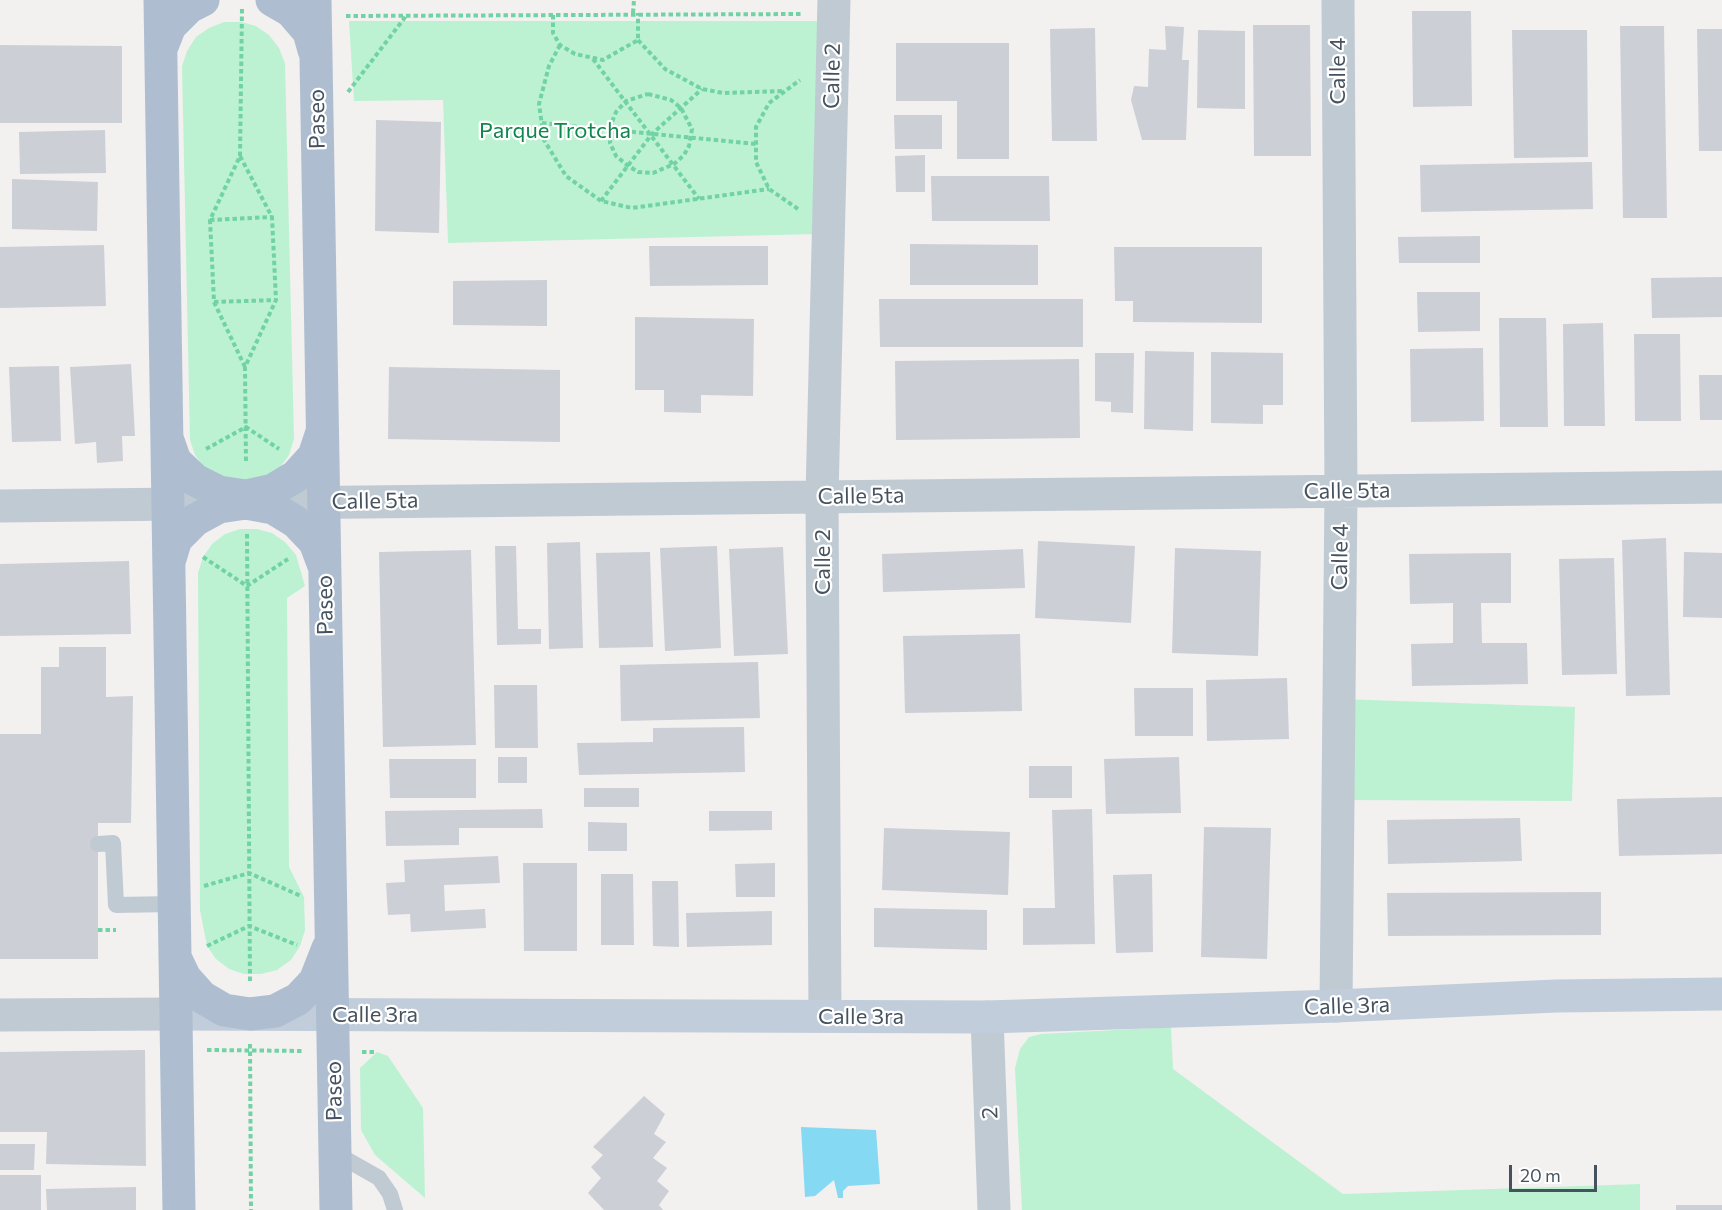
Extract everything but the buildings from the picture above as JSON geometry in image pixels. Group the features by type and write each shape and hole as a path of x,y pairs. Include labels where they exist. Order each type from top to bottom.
{"main road":[{"path":"160,0 168,564 187,896 174,955 179,1210"},
{"path":"161,50 170,26 189,7 203,0"},
{"path":"272,0 291,11 309,32 316,57"},
{"name":"Paseo","path":"315,0 324,501 310,561 331,931 336,1210"},
{"path":"168,564 176,539 195,520 219,507 273,490 296,477 314,456 322,430"},
{"path":"167,436 175,461 195,480 219,492 273,508 296,522 315,542 310,561"},
{"path":"174,955 185,978 202,997 224,1010 250,1014 275,1011 297,999 315,981 326,957 331,931"},
{"name":"Calle 3ra","path":"175,1014 987,1017 1336,1006 1556,996 1722,994"}],"street":[{"name":"Calle 4","path":"1336,1006 1341,491 1338,0"},
{"name":"Calle 2","path":"825,1016 822,496 834,7"},
{"name":"Calle 5ta","path":"0,506 246,500 1722,487"},
{"name":"Calle 3ra","path":"0,1015 175,1014"},
{"name":"2","path":"987,1017 994,1210"}],"lane":[{"path":"98,843 113,843 116,905 187,896"},
{"path":"335,1153 379,1178 390,1194 395,1210"}],"path":[{"path":"242,0 240,156 210,220 214,302 245,367 252,1210"},
{"path":"634,0 638,40 665,69 702,89 723,93 784,91"},
{"path":"343,16 553,15 834,7"},
{"path":"553,15 553,33 560,45 575,54 603,60 638,40"},
{"path":"345,95 406,16"},
{"path":"560,45 549,66 539,104 544,140 566,176 601,201 632,208 769,189"},
{"path":"593,59 699,199"},
{"path":"803,213 769,189 756,162 756,126 769,103 805,76"},
{"path":"601,201 652,134 702,89"},
{"path":"648,94 671,100 681,108 692,129 692,137 684,155 674,164 653,173 638,172 616,156 610,142 611,130 616,112 626,101 648,94"},
{"path":"542,123 756,144"},
{"path":"240,156 272,217 276,300 245,367"},
{"path":"210,220 272,217"},
{"path":"214,302 276,300"},
{"path":"205,449 246,427"},
{"path":"246,427 289,455"},
{"path":"203,557 247,586"},
{"path":"247,586 310,561"},
{"path":"187,896 249,873 304,897"},
{"path":"207,946 249,926 300,946"},
{"path":"176,1050 377,1052"}],"green space":[{"name":"Parque Trotcha","path":"349,21 821,21 817,234 448,243 443,100 354,101"},
{"path":"224,22 241,22 256,26 269,35 279,48 285,63 294,439 289,455 279,469 265,479 232,483 204,468 195,455 190,440 182,66 187,51 196,37"},
{"path":"240,529 257,529 272,533 285,542 296,555 305,586 287,598 289,867 304,897 305,930 300,946 291,960 277,970 261,974 244,974 229,969 216,959 207,946 200,910 198,573 203,557 212,544 225,534"},
{"path":"1339,699 1575,707 1572,801 1338,800"},
{"path":"1171,1027 1173,1069 1343,1194 1640,1184 1640,1210 1022,1210 1015,1068 1020,1049 1029,1037 1041,1034"},
{"path":"377,1052 388,1056 423,1108 425,1198 375,1155 361,1130 360,1068"}],"water":[{"path":"801,1127 876,1130 880,1184 848,1186 843,1191 843,1198 838,1198 834,1180 815,1196 805,1197"}]}
